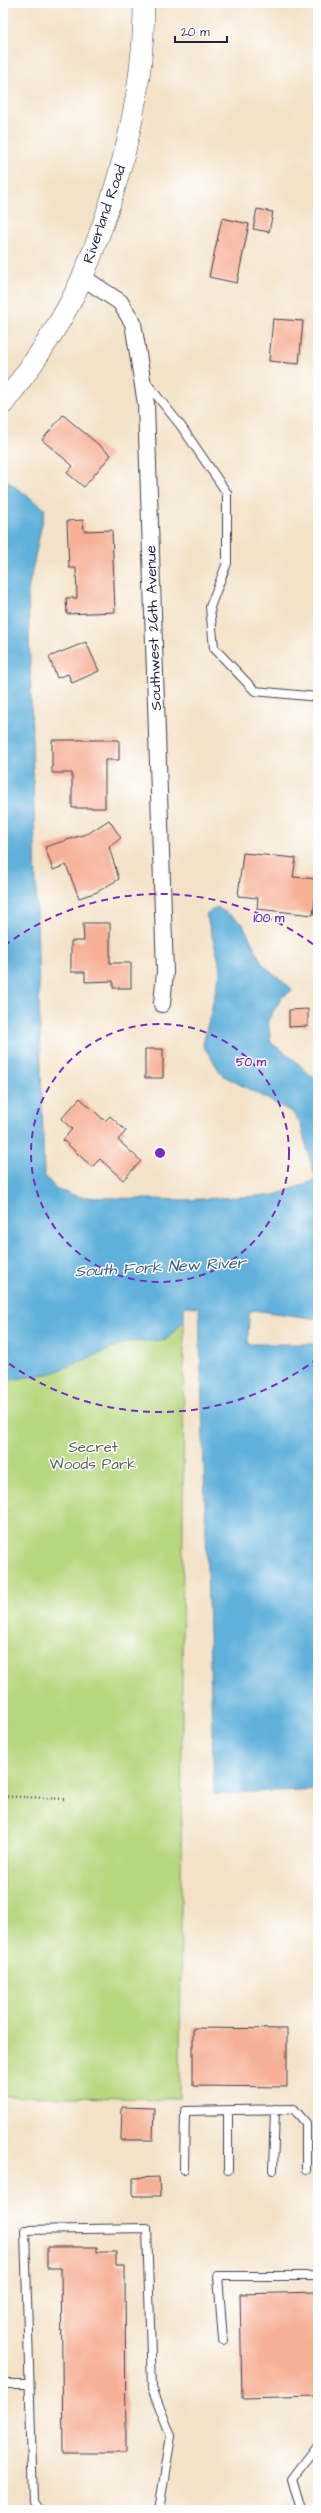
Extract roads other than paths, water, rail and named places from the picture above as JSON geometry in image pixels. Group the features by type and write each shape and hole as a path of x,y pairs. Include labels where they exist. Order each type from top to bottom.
{"street":[{"name":"Riverland Road","path":"3,404 47,342 82,277 114,190 132,122 142,59 144,3"},
{"name":"Southwest 26th Avenue","path":"82,277 120,302 133,323 146,404 165,972 162,1004"}],"lane":[{"path":"141,376 181,426 227,493 227,563 210,607 214,648 255,691 318,697"},
{"path":"273,2170 275,2109"},
{"path":"184,2169 185,2111 294,2109 306,2123 306,2170"},
{"path":"228,2110 228,2170"},
{"path":"40,2510 33,2502 24,2230 147,2228 152,2388 171,2436 158,2510"},
{"path":"223,2340 218,2276 318,2276"},
{"path":"3,2384 29,2384"},
{"path":"301,2510 292,2479 318,2445"}],"water":[{"name":"South Fork New River","path":"6,480 45,509 28,590 44,1175 57,1190 81,1197 183,1200 275,1195 316,1180 300,1123 292,1112 222,1075 203,1045 221,968 206,914 217,907 242,923 263,965 293,990 282,997 268,1020 271,1043 291,1057 318,1082 318,1319 253,1310 249,1314 248,1344 318,1344 318,1789 214,1794 199,1307 184,1306 184,1320 166,1340 127,1342 52,1373 3,1381 3,482"}],"park label":[{"name":"Secret Woods Park","path":"93,1456"}]}
